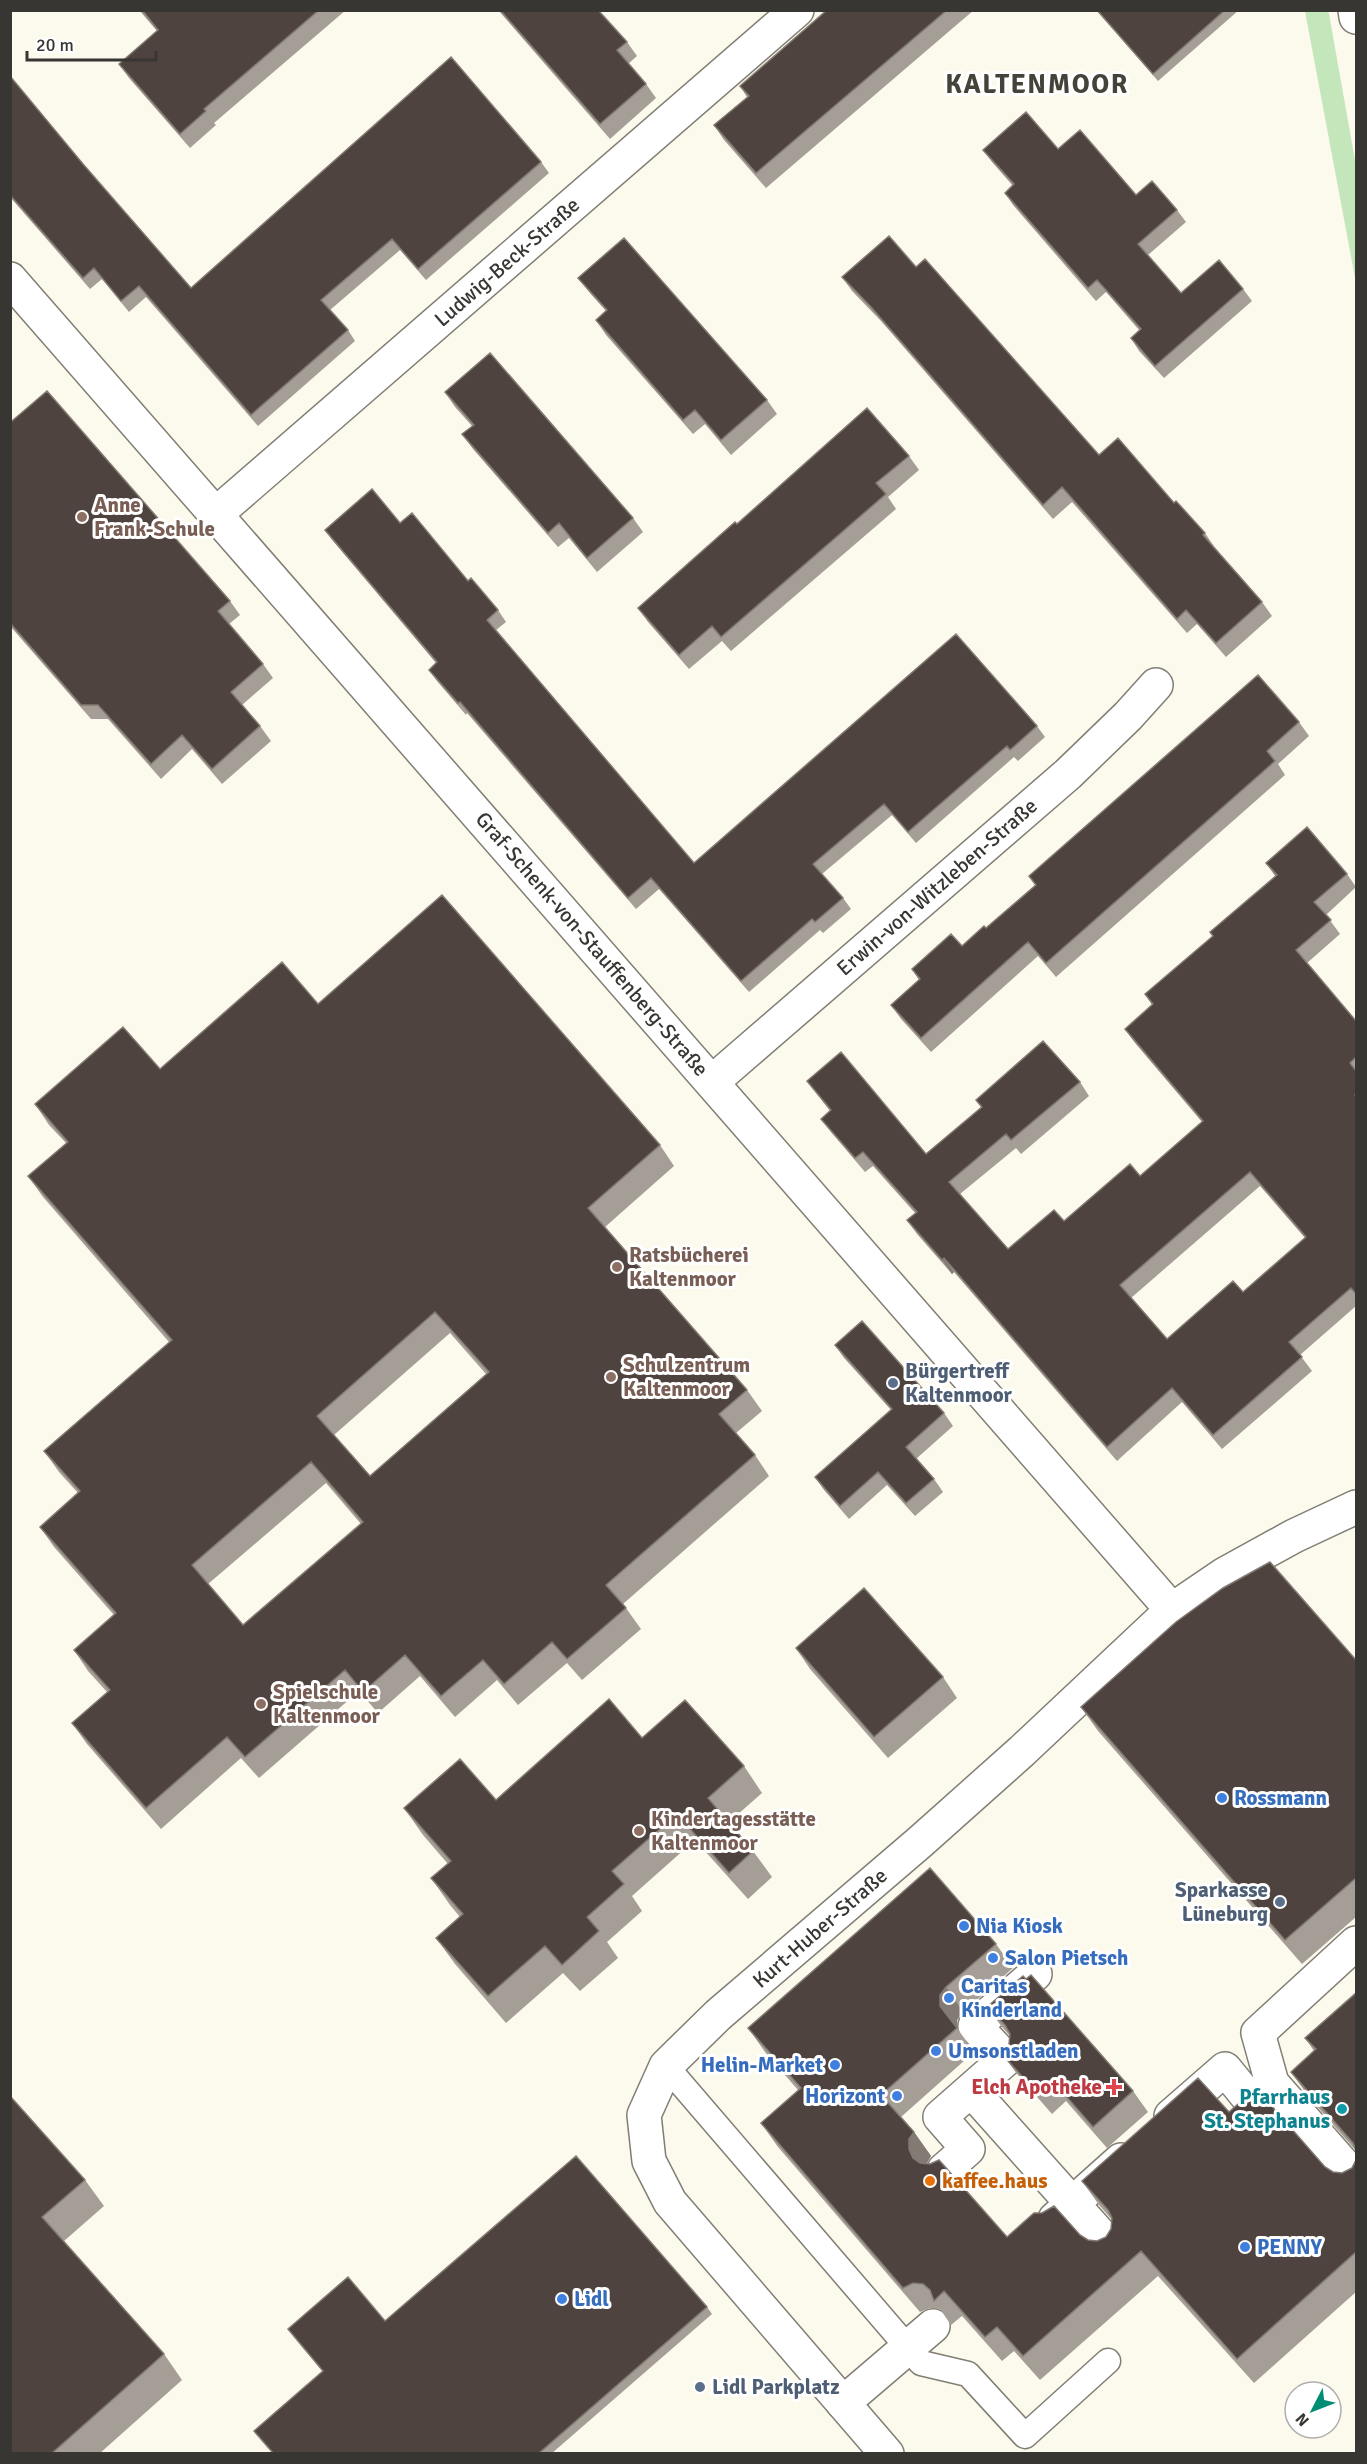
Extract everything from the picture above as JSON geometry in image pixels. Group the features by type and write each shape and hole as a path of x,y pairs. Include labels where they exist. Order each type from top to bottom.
{"street":[{"name":"Ludwig-Beck-Straße","path":"216,514 797,10"},
{"path":"1355,10 1356,17"},
{"name":"Graf-Schenk-von-Stauffenberg-Straße","path":"10,279 1172,1610"},
{"name":"Erwin-von-Witzleben-Straße","path":"712,1082 1068,774 1128,716 1156,685"},
{"name":"Kurt-Huber-Straße","path":"887,2454 670,2202 649,2161 644,2115 666,2066 718,2015 920,1842 1172,1610 1225,1574 1284,1541 1356,1507"},
{"path":"1356,1943 1258,2033 1272,2083 1356,2179"},
{"path":"944,2170 968,2149 940,2117 1006,2060 975,2026 1035,1974"},
{"path":"1063,2211 1225,2069 1251,2101 1272,2083"},
{"path":"971,2090 1063,2211 1111,2247"},
{"path":"843,2403 933,2325"}],"lane":[{"path":"666,2066 921,2363 969,2374 1025,2436 1108,2361"}],"green space":[{"path":"1305,11 1328,11 1329,14 1356,166 1356,283"}],"building":[{"path":"142,10 319,10 204,109 206,111 180,134 119,64 158,30"},
{"path":"500,10 598,10 627,42 617,50 646,84 600,124"},
{"path":"827,10 947,10 756,173 714,125 749,96 740,86"},
{"path":"1097,10 1225,10 1153,74"},
{"path":"451,57 541,162 418,269 392,239 321,300 348,330 251,415 139,286 121,301 94,268 83,278 10,195 10,76 191,288"},
{"path":"1026,112 1058,149 1080,130 1136,195 1152,181 1177,210 1138,244 1181,293 1219,260 1243,289 1155,366 1131,338 1141,329 1097,280 1088,288 1005,193 1014,184 983,150"},
{"path":"889,236 916,267 925,259 1099,455 1118,438 1174,503 1176,501 1205,533 1203,535 1262,602 1216,643 1186,610 1177,619 1062,487 1043,505 871,307 842,277"},
{"path":"624,238 767,400 721,440 695,410 683,420 596,320 607,310 578,278"},
{"path":"490,353 633,518 587,558 559,523 548,533 462,434 474,425 445,392"},
{"name":"Anne Frank-Schule","path":"47,391 230,601 218,611 263,664 231,692 260,726 212,769 182,735 151,764 98,705 81,705 10,623 10,419 12,421"},
{"path":"867,408 909,456 876,483 886,494 721,637 712,626 679,655 638,608 735,522 737,524"},
{"path":"372,489 400,523 412,513 468,581 471,578 498,610 487,620 694,863 956,634 1037,726 1010,750 1007,746 908,832 884,804 813,864 843,898 815,922 812,919 741,981 651,878 628,898 460,702 458,703 429,670 437,662 325,530"},
{"path":"1258,675 1299,722 1267,751 1275,761 1046,963 1028,942 921,1038 891,1005 920,979 912,969 951,934 962,946 984,926 986,928 1036,885 1029,876"},
{"path":"1307,827 1347,874 1314,902 1331,920 1296,950 1356,1021 1356,1057 1350,1063 1356,1071 1356,1294 1351,1288 1289,1342 1302,1357 1213,1435 1172,1388 1107,1447 944,1258 942,1260 907,1220 917,1212 863,1152 855,1158 821,1119 831,1110 807,1081 841,1052 926,1154 982,1107 976,1100 1043,1041 1080,1082 1011,1140 1006,1134 949,1182 1008,1249 1054,1210 1064,1221 1130,1164 1140,1176 1203,1121 1125,1029 1153,1004 1145,994 1213,936 1210,932 1277,875 1266,863","holes":["1250,1172 1306,1237 1243,1292 1233,1281 1167,1339 1120,1285"]},
{"name":"Schulzentrum Kaltenmoor","path":"442,895 660,1145 588,1208 747,1390 719,1414 755,1455 606,1585 626,1608 567,1659 552,1642 504,1684 483,1660 441,1696 405,1655 363,1692 345,1670 245,1757 227,1737 146,1808 72,1723 110,1690 74,1650 116,1613 40,1527 80,1491 44,1451 172,1340 28,1176 68,1142 35,1104 123,1027 160,1069 282,962 318,1004","holes":["435,1312 489,1372 370,1476 317,1416","311,1462 363,1522 243,1625 192,1565"]},
{"path":"862,1321 944,1413 906,1447 934,1479 906,1503 878,1472 840,1506 815,1477 892,1409 835,1345"},
{"path":"1270,1562 1356,1660 1356,1878 1285,1940 1081,1707 1176,1622 1223,1588"},
{"path":"864,1588 943,1677 874,1737 796,1648"},
{"path":"609,1699 642,1738 685,1700 744,1766 708,1798 753,1851 729,1873 677,1814 612,1871 624,1884 587,1917 599,1931 562,1965 545,1946 488,1996 436,1938 463,1914 431,1878 451,1861 404,1808 460,1759 496,1800"},
{"path":"930,1868 996,1944 946,1987 940,1995 940,2006 957,2028 881,2095 914,2132 909,2139 909,2149 913,2158 920,2163 930,2164 939,2160 1007,2237 1034,2213 1042,2213 1054,2206 1080,2235 1088,2240 1097,2241 1106,2237 1111,2229 1112,2218 1108,2210 1082,2181 1198,2078 1229,2112 1256,2088 1325,2167 1333,2172 1342,2173 1352,2168 1356,2160 1356,2252 1237,2359 1141,2251 1023,2356 997,2327 985,2337 944,2291 934,2301 930,2290 923,2284 913,2283 903,2288 761,2123 801,2088 748,2028"},
{"path":"1031,1975 1133,2091 1093,2127 1052,2080 1037,2093 1002,2054 1009,2044 1010,2034 1005,2025 987,2007 1023,1976 1026,1979"},
{"path":"1356,1993 1356,2150 1353,2143 1291,2072 1316,2049 1305,2038"},
{"path":"10,2096 85,2180 42,2217 164,2354 51,2454 10,2454"},
{"name":"Lidl","path":"576,2156 707,2307 538,2454 274,2454 254,2431 323,2371 288,2329 348,2277 385,2321"}],"place":[{"name":"Anne Frank-Schule","path":"82,517"},
{"name":"Ratsbücherei Kaltenmoor","path":"617,1267"},
{"name":"Schulzentrum Kaltenmoor","path":"611,1377"},
{"name":"Bürgertreff Kaltenmoor","path":"893,1383"},
{"name":"Spielschule Kaltenmoor","path":"261,1704"},
{"name":"Rossmann","path":"1222,1798"},
{"name":"Kindertagesstätte Kaltenmoor","path":"639,1831"},
{"name":"Sparkasse Lüneburg","path":"1280,1902"},
{"name":"Nia Kiosk","path":"964,1926"},
{"name":"Salon Pietsch","path":"993,1958"},
{"name":"Caritas Kinderland","path":"949,1998"},
{"name":"Umsonstladen","path":"936,2051"},
{"name":"Helin-Market","path":"835,2065"},
{"name":"Elch Apotheke","path":"1114,2087"},
{"name":"Horizont","path":"897,2096"},
{"name":"Pfarrhaus St. Stephanus","path":"1342,2109"},
{"name":"kaffee.haus","path":"930,2181"},
{"name":"PENNY","path":"1245,2247"},
{"name":"Lidl","path":"562,2299"},
{"name":"Lidl Parkplatz","path":"700,2387"}],"district":[{"name":"KALTENMOOR","path":"1037,84"}]}
